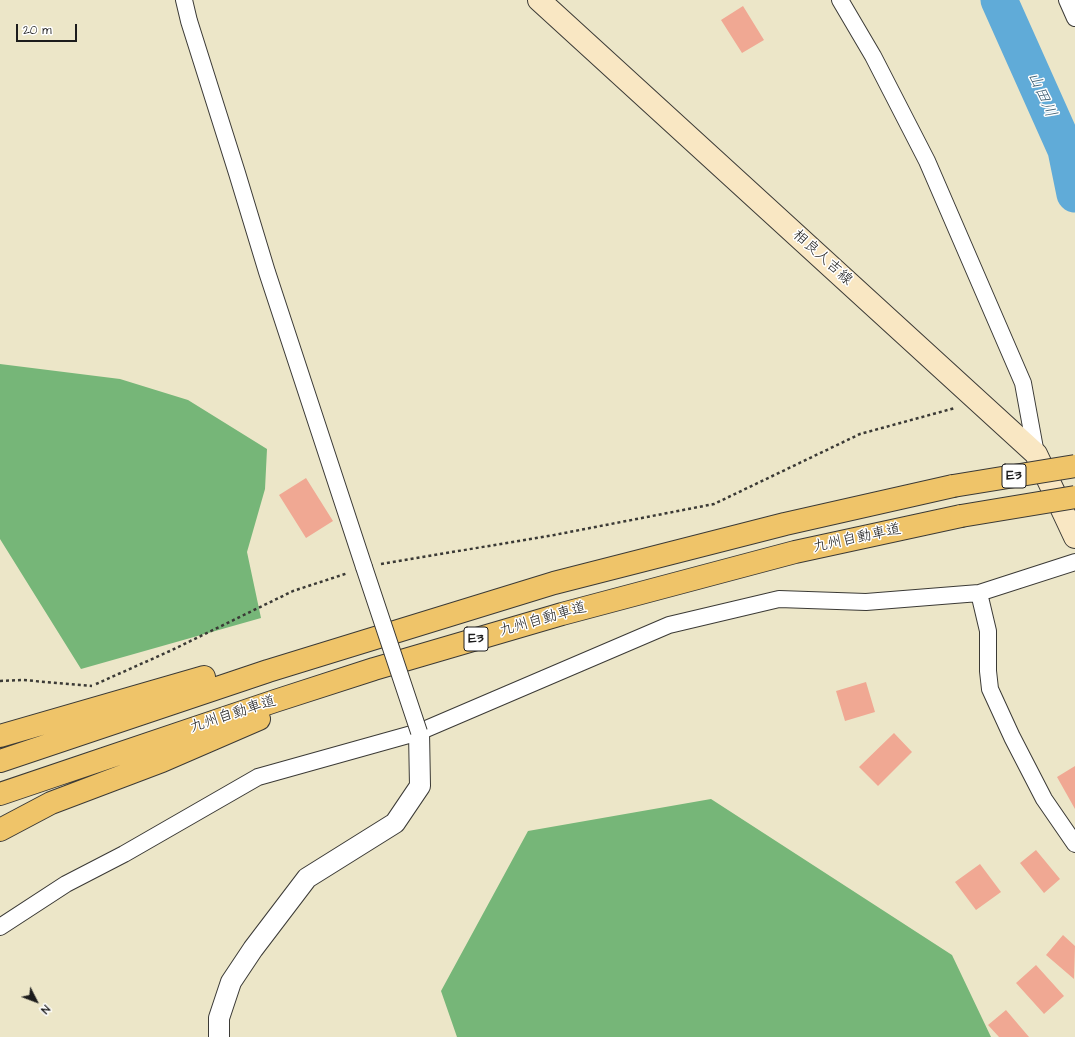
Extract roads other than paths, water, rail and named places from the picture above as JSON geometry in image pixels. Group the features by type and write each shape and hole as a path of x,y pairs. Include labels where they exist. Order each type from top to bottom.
{"highway":[{"name":"九州自動車道","path":"0,761 268,671 554,583 762,530 953,486 1075,466"},
{"name":"九州自動車道","path":"0,794 374,669 562,614 795,552 961,516 1075,497"},
{"path":"0,736 265,659 444,616"},
{"path":"0,830 52,803 162,761 374,669"}],"main road":[{"name":"相良人吉線","path":"539,0 1036,454 1075,537"}],"street":[{"path":"184,0 189,21 267,272 419,732 420,786 395,823 307,878 253,949 231,982 219,1018 219,1037"},
{"path":"840,0 873,56 927,161 1024,383 1036,454"},
{"path":"1067,0 1075,18"},
{"path":"0,927 66,884 124,854 258,777 419,732 669,624 779,599 866,602 979,593 1075,562"},
{"path":"979,593 988,631 988,671 990,689 1012,737 1044,799 1075,844"}],"waterway":[{"name":"山田川","path":"999,0 1066,150 1075,194"}]}
